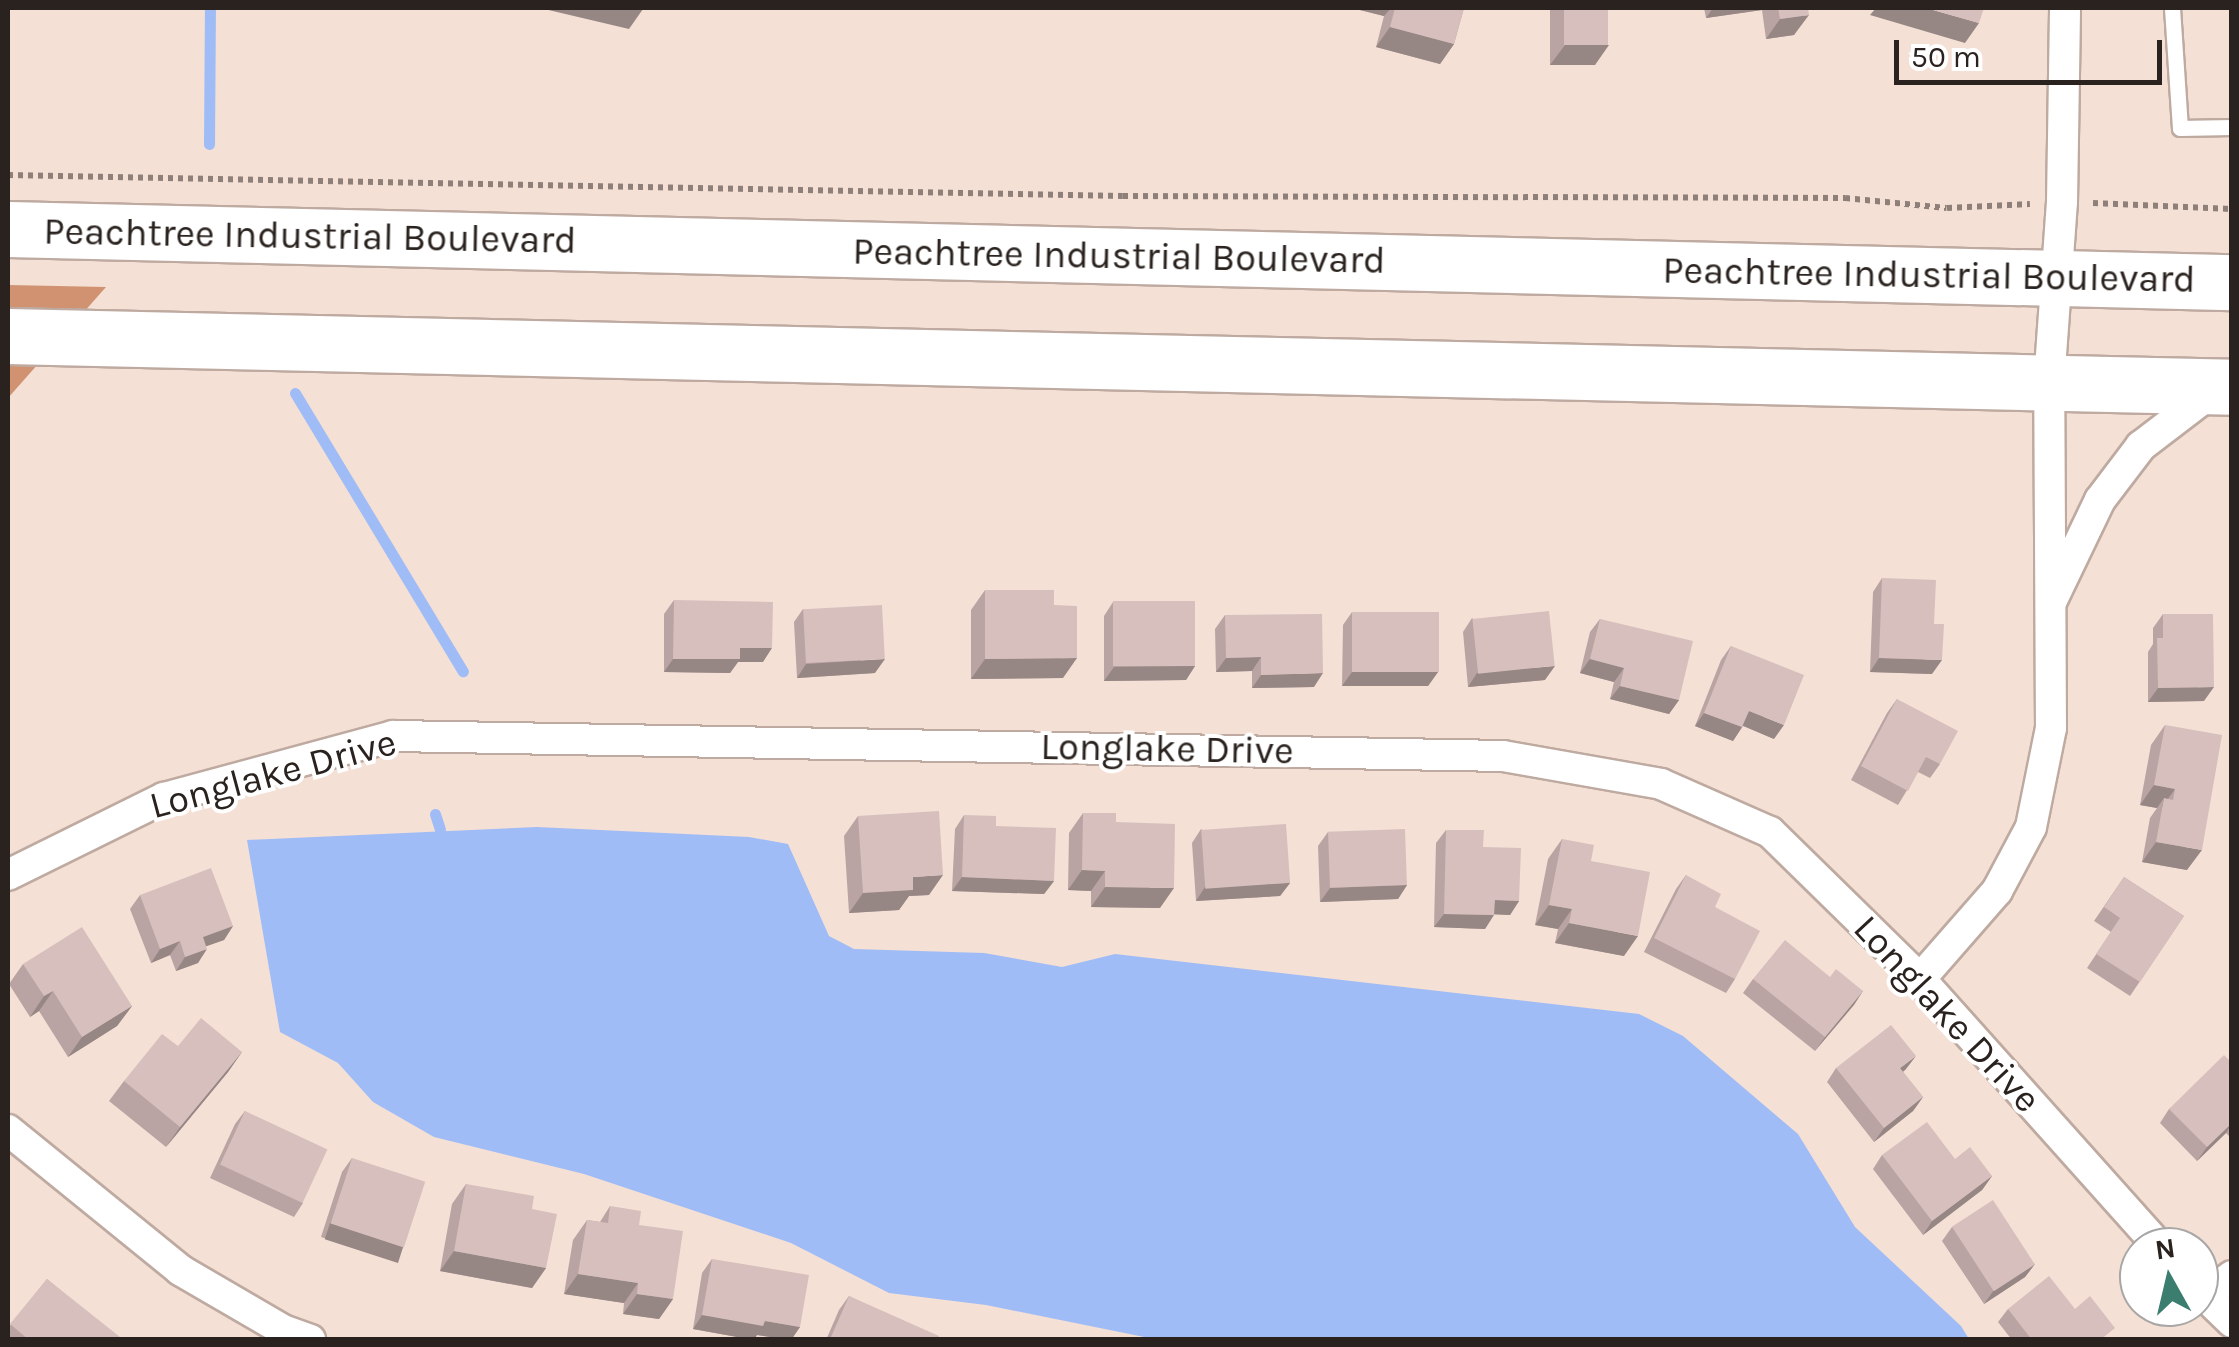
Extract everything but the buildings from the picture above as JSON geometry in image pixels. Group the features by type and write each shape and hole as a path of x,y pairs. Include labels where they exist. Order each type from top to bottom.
{"highway":[{"name":"Peachtree Industrial Boulevard","path":"8,229 2232,282"},
{"path":"8,336 2224,387"}],"street":[{"path":"1920,979 1997,891 2031,827 2051,728 2049,383 2062,202 2065,8"},
{"path":"2049,607 2100,500 2141,446 2224,387"},
{"name":"Longlake Drive","path":"8,875 164,798 393,736 1504,756 1661,784 1770,832 1920,979 2142,1227"},
{"path":"8,1130 180,1270 283,1330 310,1340"}],"lane":[{"path":"2172,8 2180,128 2232,127"}],"path":[{"path":"8,175 1123,196 1845,198 1947,208 2062,202 2232,209"}],"shaded area":[{"path":"8,285 106,287 8,398"}],"water":[{"path":"537,827 749,837 788,844 829,936 854,949 984,953 1062,967 1115,954 1639,1014 1683,1036 1798,1134 1855,1227 1961,1326 1969,1339 1159,1340 986,1305 889,1293 791,1243 584,1174 434,1137 373,1102 338,1063 280,1032 247,840"}],"waterway":[{"path":"209,144 210,8"},
{"path":"295,393 463,671"},
{"path":"435,814 440,829"}]}
